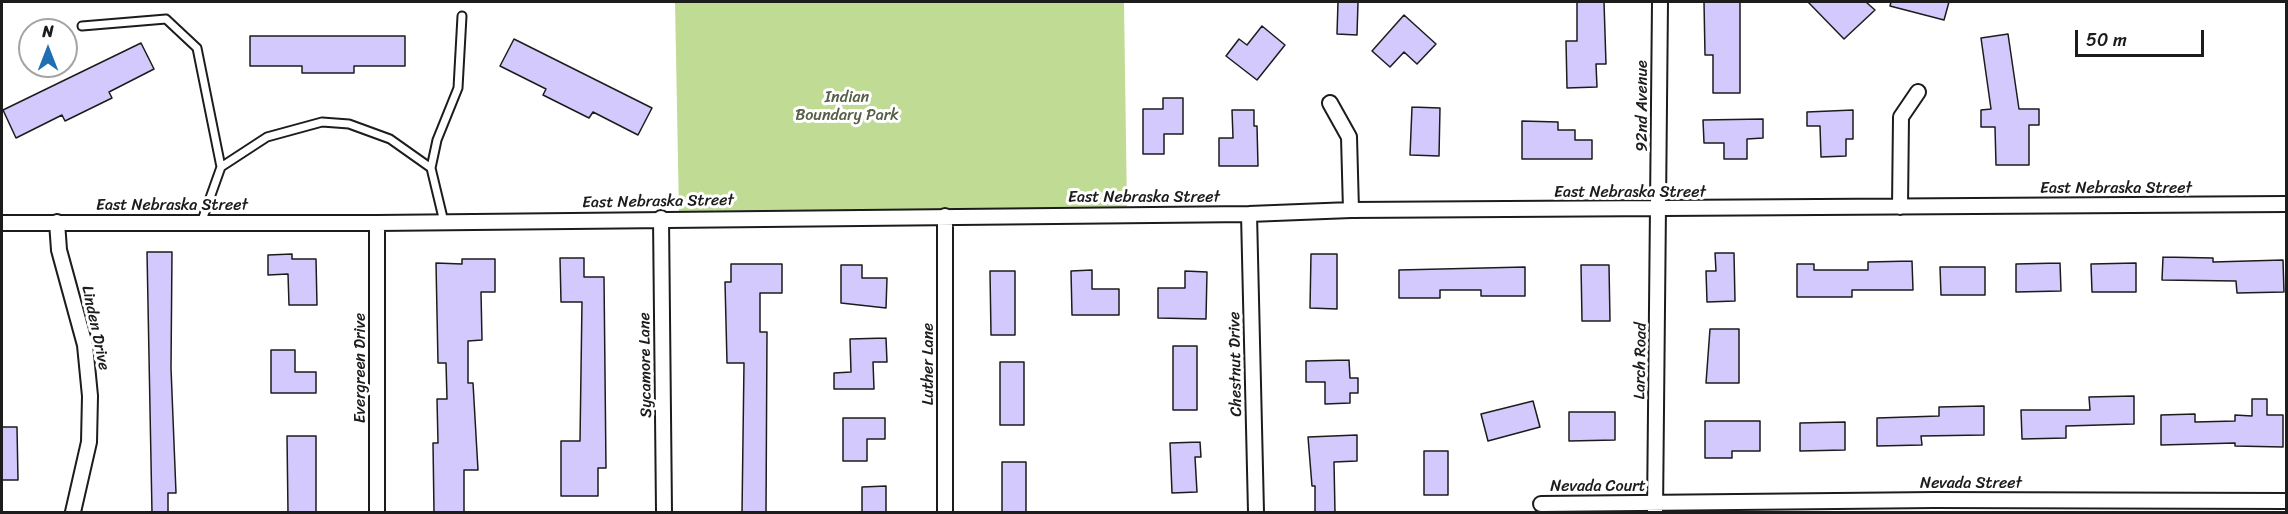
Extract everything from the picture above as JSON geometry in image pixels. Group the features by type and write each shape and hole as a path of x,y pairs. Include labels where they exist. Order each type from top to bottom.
{"street":[{"name":"92nd Avenue","path":"1658,210 1660,2"},
{"path":"1900,207 1901,117 1918,92"},
{"path":"1330,103 1349,137 1351,210"},
{"name":"East Nebraska Street","path":"2,223 377,223 661,218 1249,214 1351,210 1658,210 2286,204"},
{"name":"Larch Road","path":"1656,508 1658,210"},
{"name":"Chestnut Drive","path":"1249,214 1256,513"},
{"name":"Luther Lane","path":"945,216 945,513"},
{"name":"Sycamore Lane","path":"661,218 664,513"},
{"name":"Linden Drive","path":"57,222 59,250 85,345 90,396 89,442 73,513"},
{"name":"Evergreen Drive","path":"377,223 378,513"},
{"name":"Nevada Street","path":"1656,508 2223,507 2286,501"},
{"name":"Nevada Court","path":"1541,504 1656,508"}],"lane":[{"path":"444,222 431,168 437,140 458,88 462,16"},
{"path":"82,26 166,19 197,48 221,167 201,223"},
{"path":"221,167 267,137 322,122 349,124 390,139 431,168"}],"green space":[{"name":"Indian Boundary Park","path":"675,2 1124,2 1127,210 679,214"}],"building":[{"path":"1338,2 1358,2 1357,35 1337,34"},
{"path":"1577,2 1604,2 1606,64 1596,64 1597,87 1567,88 1566,41 1577,41"},
{"path":"1704,2 1740,2 1740,93 1713,93 1713,55 1705,55"},
{"path":"1808,2 1866,2 1875,10 1844,39"},
{"path":"1891,2 1949,2 1944,20 1890,6"},
{"path":"1404,15 1436,44 1417,64 1404,52 1390,67 1372,51"},
{"path":"1262,26 1285,45 1257,80 1226,56 1239,39 1247,45"},
{"path":"2008,34 2019,109 2039,109 2039,125 2029,125 2029,165 1996,165 1995,127 1981,127 1981,110 1991,109 1981,38"},
{"path":"250,36 405,36 405,66 354,66 354,73 302,73 302,66 250,66"},
{"path":"514,39 652,108 638,135 593,112 589,118 543,95 546,89 500,66"},
{"path":"141,43 154,69 109,92 112,98 65,121 62,115 16,138 3,110 69,78 78,78 78,74"},
{"path":"1163,98 1183,98 1183,134 1164,134 1164,154 1143,154 1143,109 1163,109"},
{"path":"1412,107 1440,108 1439,156 1410,155"},
{"path":"1232,110 1254,110 1254,126 1257,126 1258,166 1219,166 1219,138 1233,138"},
{"path":"1853,110 1853,139 1846,139 1846,156 1821,157 1820,126 1807,126 1807,112"},
{"path":"1763,119 1763,138 1747,139 1747,159 1724,159 1724,143 1704,143 1703,120"},
{"path":"1522,121 1558,122 1558,130 1575,130 1575,140 1592,140 1592,159 1522,159"},
{"path":"147,252 172,252 171,368 176,493 168,493 168,513 152,513"},
{"path":"1715,253 1734,253 1735,301 1707,302 1706,271 1716,271"},
{"path":"292,254 292,259 316,259 317,305 289,305 288,274 268,275 268,255"},
{"path":"1311,254 1337,254 1337,309 1310,308"},
{"path":"2163,257 2213,258 2213,262 2283,260 2284,292 2237,293 2236,281 2162,280"},
{"path":"560,258 584,258 584,277 604,277 606,468 598,468 598,496 561,496 561,441 580,441 582,302 561,302"},
{"path":"462,259 495,259 495,292 481,292 482,340 468,341 468,383 473,383 478,470 464,470 464,513 434,513 433,443 438,443 437,399 447,399 446,363 438,363 436,263 462,264"},
{"path":"1912,261 1913,290 1852,290 1852,297 1797,297 1797,264 1814,264 1814,270 1868,270 1868,262"},
{"path":"2060,263 2061,291 2016,292 2016,264"},
{"path":"2136,263 2136,292 2092,292 2091,264"},
{"path":"731,264 782,264 782,293 760,293 760,332 767,332 766,513 742,513 744,363 727,363 725,282 731,282"},
{"path":"841,265 862,265 862,278 887,278 886,308 841,303"},
{"path":"1581,265 1609,265 1610,321 1582,321"},
{"path":"1525,267 1525,296 1481,296 1481,290 1440,290 1440,298 1399,298 1399,270"},
{"path":"1940,267 1985,267 1985,295 1941,295"},
{"path":"1092,270 1092,289 1119,289 1119,315 1072,315 1071,271"},
{"path":"990,271 1015,271 1015,335 991,335"},
{"path":"1185,271 1207,272 1206,319 1158,318 1158,288 1185,288"},
{"path":"1710,329 1739,329 1739,383 1706,383"},
{"path":"886,338 887,362 873,362 874,389 834,389 834,373 851,372 850,339"},
{"path":"1173,346 1197,346 1197,410 1173,410"},
{"path":"271,350 295,350 295,372 316,372 316,393 271,393"},
{"path":"1349,360 1350,378 1358,378 1358,393 1350,393 1350,403 1325,404 1325,382 1306,382 1306,361"},
{"path":"1000,362 1024,362 1024,425 1000,425"},
{"path":"2134,396 2134,424 2066,426 2066,438 2022,439 2021,410 2090,410 2089,397"},
{"path":"2252,399 2267,399 2267,415 2283,415 2283,447 2235,446 2235,443 2161,445 2161,415 2195,414 2195,422 2235,421 2235,415 2252,416"},
{"path":"1533,401 1540,427 1488,441 1481,414"},
{"path":"1984,406 1984,435 1921,436 1922,445 1877,446 1877,418 1939,416 1939,407"},
{"path":"1569,412 1615,412 1615,440 1569,441"},
{"path":"843,418 885,418 885,439 867,439 867,461 843,461"},
{"path":"1705,421 1760,421 1760,451 1732,451 1732,458 1705,458"},
{"path":"1845,422 1845,450 1800,451 1800,423"},
{"path":"2,427 17,427 18,480 2,480"},
{"path":"1357,435 1357,461 1334,462 1335,513 1315,513 1315,486 1312,486 1308,437"},
{"path":"287,436 316,436 316,513 288,513"},
{"path":"1200,442 1201,457 1195,457 1197,492 1172,493 1170,443"},
{"path":"1424,451 1448,451 1448,495 1424,495"},
{"path":"1002,462 1026,462 1026,513 1002,513"},
{"path":"886,486 886,513 862,513 862,487"}]}
